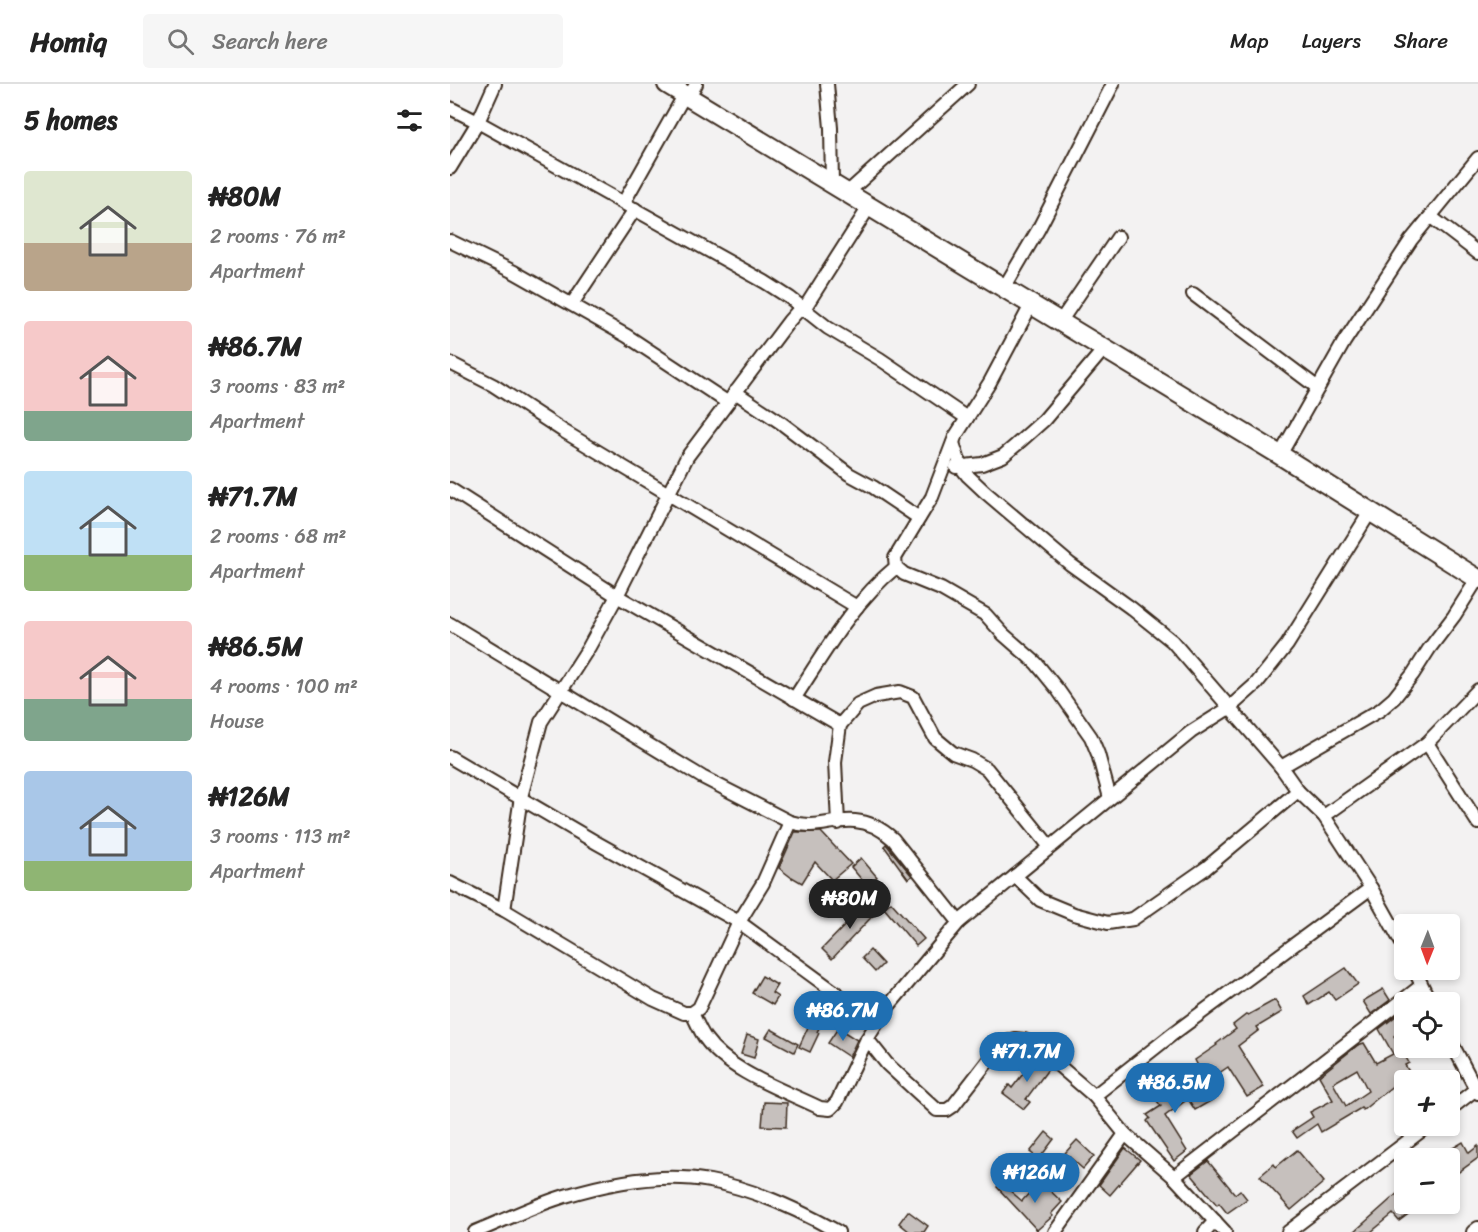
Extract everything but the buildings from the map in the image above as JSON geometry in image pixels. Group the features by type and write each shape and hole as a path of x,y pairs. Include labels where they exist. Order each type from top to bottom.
{"main road":[{"path":"667,84 690,92 839,189 1280,455 1478,579"}],"street":[{"path":"450,168 478,122 495,84"},
{"path":"827,84 839,189"},
{"path":"839,189 968,84"},
{"path":"1004,288 1038,230 1113,84"},
{"path":"572,304 629,206 690,92"},
{"path":"450,108 765,282 828,328 880,359 967,418"},
{"path":"1280,455 1350,333 1411,240 1478,158"},
{"path":"504,910 521,797 541,722 589,647 618,596 687,457 789,321 797,312 804,309 869,207"},
{"path":"1431,217 1478,253"},
{"path":"1060,322 1118,237"},
{"path":"450,241 514,272 731,397 780,422 849,474 919,518"},
{"path":"1193,294 1318,388"},
{"path":"1031,305 996,373 953,443 932,497 895,558 896,567 904,574 941,589 986,615 1003,634 1036,663 1091,737 1110,798"},
{"path":"944,469 982,464 1003,456 1044,420 1104,349"},
{"path":"450,363 493,385 668,495 857,607"},
{"path":"953,443 961,467 985,492 1070,564 1172,641 1281,767 1298,791 1324,816 1371,888 1394,929"},
{"path":"450,489 618,596 840,725"},
{"path":"692,1013 704,1037 734,1066 820,1108 830,1109 837,1102 877,1023 959,922 1191,732 1229,708 1256,684 1287,645 1370,512"},
{"path":"794,699 857,607 878,582 896,567"},
{"path":"1281,767 1380,710 1394,698 1478,579"},
{"path":"450,624 702,777 790,822 804,826 856,821 880,829 893,839 959,922"},
{"path":"1324,816 1427,743 1478,690"},
{"path":"838,823 835,762 840,725 858,704 876,696 900,692 913,697 935,738 953,753 987,769 1050,847"},
{"path":"1427,743 1478,823"},
{"path":"450,757 739,922 877,1023"},
{"path":"1015,876 1040,900 1074,914 1108,923 1134,919 1206,868 1298,791"},
{"path":"450,884 504,910 653,999 684,1013 692,1013 699,1008 739,922 763,883 790,822"},
{"path":"1094,1096 1174,1033 1371,888"},
{"path":"1419,980 1424,992"},
{"path":"1174,1177 1421,986"},
{"path":"867,1039 887,1064 937,1110 947,1110 953,1106 991,1057 1007,1042 1015,1039 1024,1040 1035,1046 1094,1096 1125,1134 1174,1177 1225,1232"},
{"path":"1460,1058 1477,1091 1460,1103"},
{"path":"1055,1232 1125,1134"},
{"path":"1288,1232 1415,1136"},
{"path":"475,1232 563,1196 604,1185 653,1178 708,1181 740,1189 767,1198 838,1232"},
{"path":"1205,1232 1215,1221"},
{"path":"1473,1232 1478,1228"}]}
